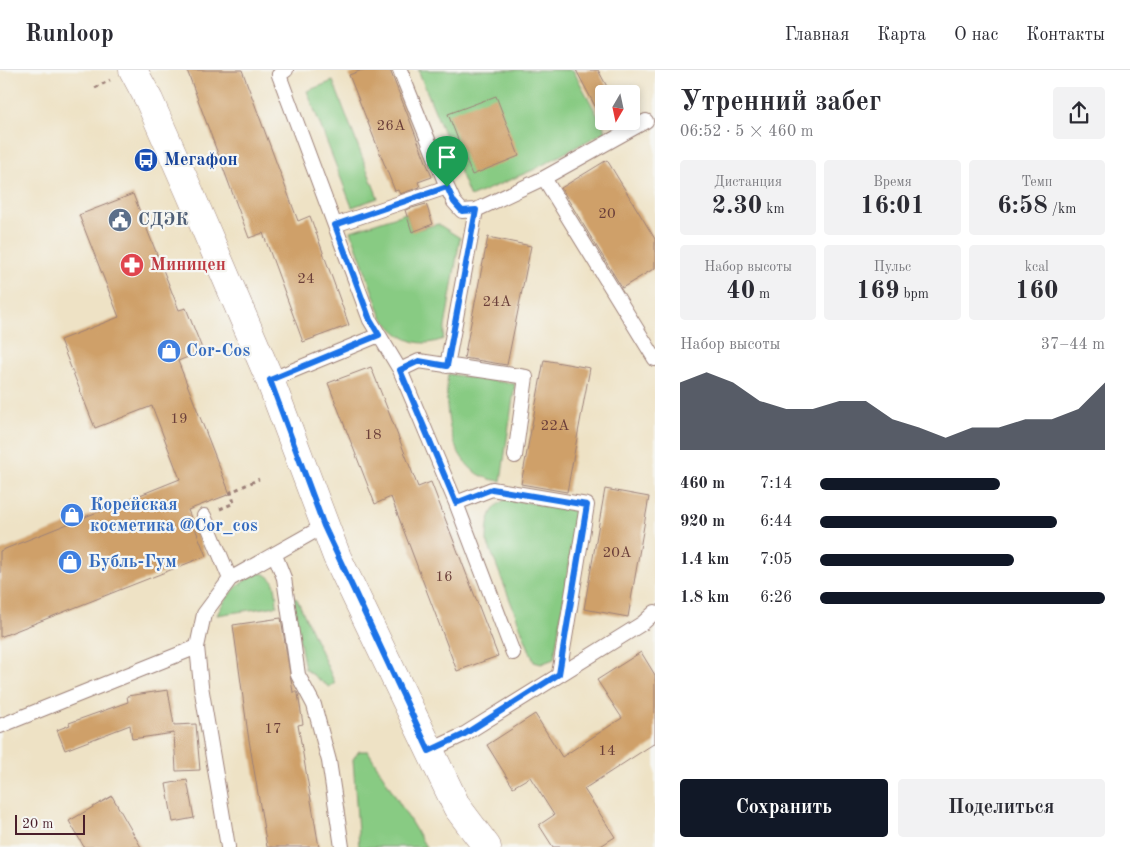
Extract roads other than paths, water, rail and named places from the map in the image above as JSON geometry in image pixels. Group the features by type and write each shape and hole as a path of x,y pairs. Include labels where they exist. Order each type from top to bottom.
{"street":[{"path":"133,70 149,100 187,184 270,380 324,526 457,807 487,847"},
{"path":"457,807 468,847"}],"lane":[{"path":"286,70 279,75 370,320 400,370 456,503 513,653"},
{"path":"400,70 447,187 454,202 462,211 476,210 544,178 646,121"},
{"path":"544,178 655,359"},
{"path":"335,225 447,187"},
{"path":"447,366 476,210"},
{"path":"270,380 379,335"},
{"path":"400,370 419,361 526,377 515,456"},
{"path":"456,503 492,489 587,505 559,674"},
{"path":"204,516 230,579"},
{"path":"228,847 201,686 197,646 204,614 230,579 275,556 324,526"},
{"path":"275,556 284,578 298,675 314,705 328,760 342,847"},
{"path":"429,751 463,735 643,623 655,612"},
{"path":"0,726 197,646"}],"place":[{"name":"Мегафон","path":"146,160"},
{"name":"СДЭК","path":"120,220"},
{"name":"Миницен","path":"132,265"},
{"name":"Cor-Cos","path":"169,351"},
{"name":"Корейская косметика @Cor_cos","path":"72,515"},
{"name":"Бубль-Гум","path":"70,562"}]}
